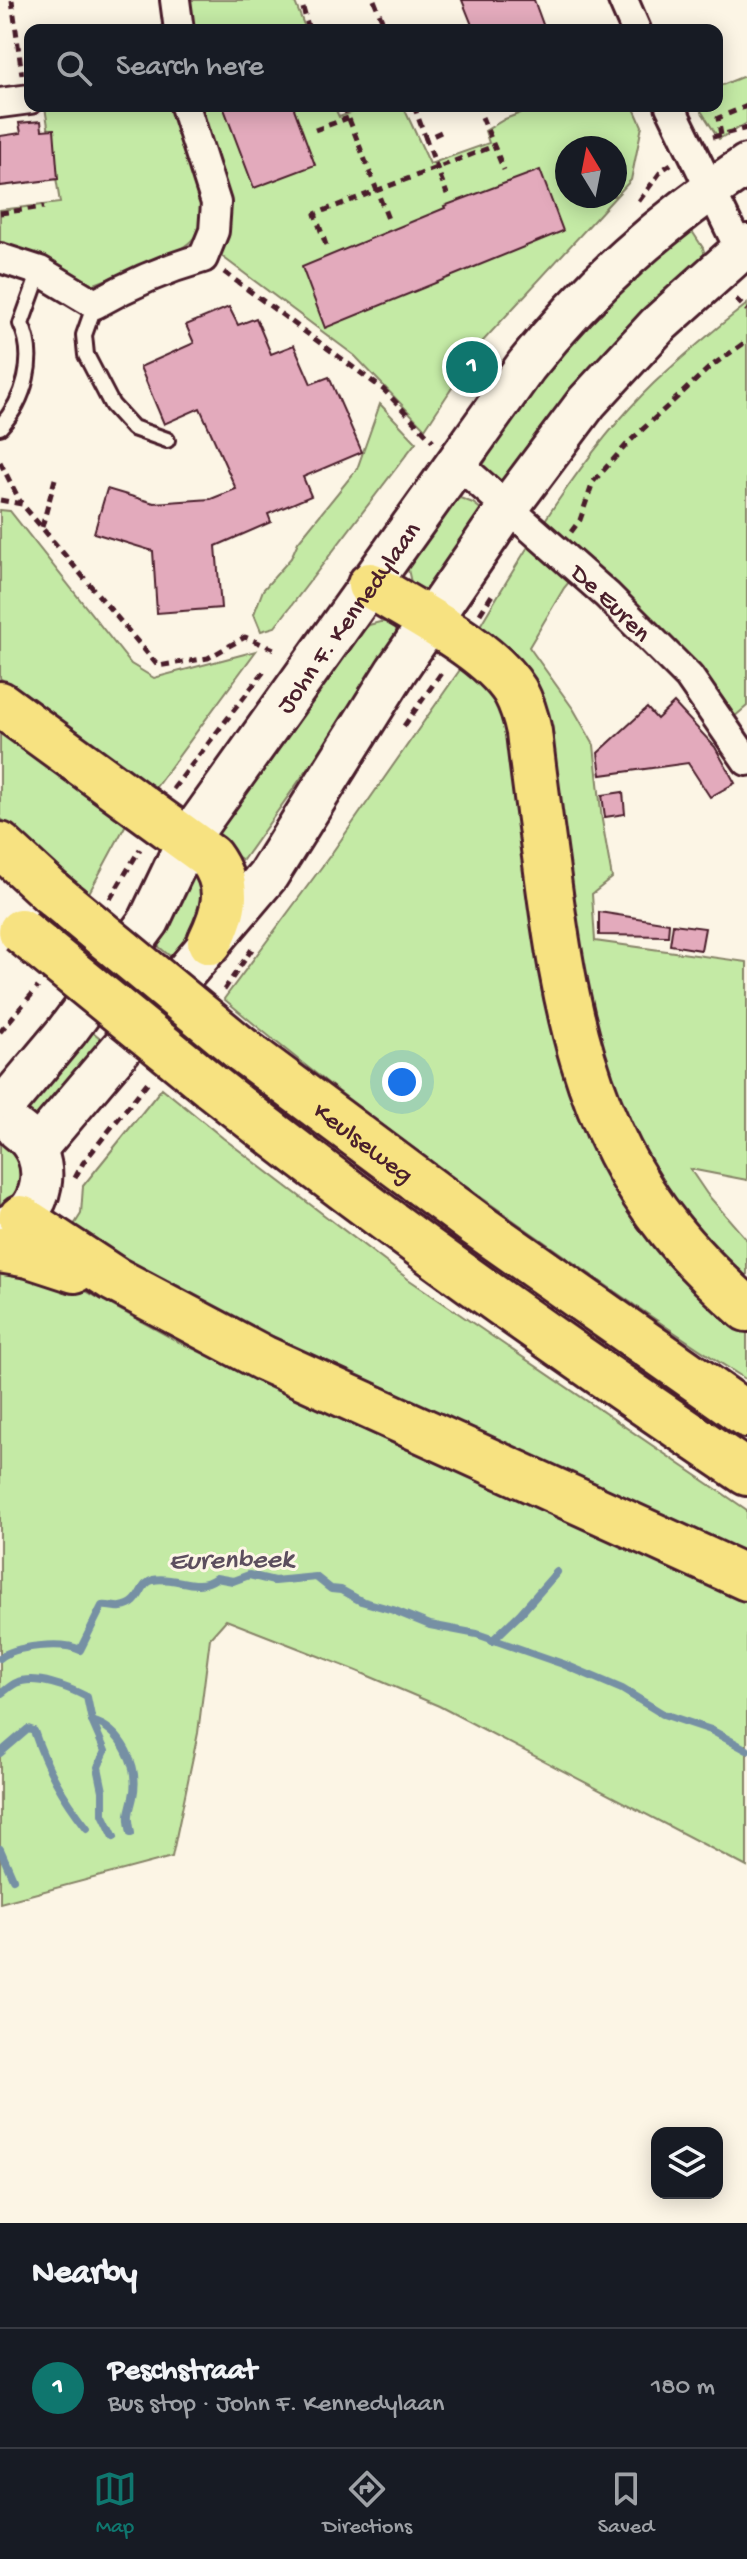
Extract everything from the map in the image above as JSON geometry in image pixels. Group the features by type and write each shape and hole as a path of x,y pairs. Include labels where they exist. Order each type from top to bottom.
{"highway":[{"path":"370,585 487,660 513,688 521,702 529,732 567,1003 587,1076 632,1172 656,1210 715,1280 747,1309"},
{"path":"0,704 188,839 215,864 226,892 222,918 210,942"},
{"name":"Keulseweg","path":"0,845 52,893 241,1049 477,1225 747,1415"},
{"name":"Keulseweg","path":"10,923 211,1086 447,1266 747,1473"},
{"path":"7,1232 114,1279 263,1358 747,1578"}],"street":[{"path":"175,0 178,24"},
{"path":"623,0 633,24"},
{"path":"0,258 40,271 95,304 154,274 203,258 214,231 216,203 187,112"},
{"path":"36,1149 268,875 396,671 562,434 623,361 699,286 744,248 710,190 673,112"},
{"name":"John F. Kennedylaan","path":"0,1111 67,1031 149,921 188,839 370,585 446,453 612,269 710,190 747,165"},
{"name":"De Euren","path":"446,453 607,595 689,677 747,761"},
{"path":"0,1122 24,1134 40,1160 41,1188 33,1205 7,1232"}],"lane":[{"path":"0,427 9,417 27,379 29,340 21,324 40,271"},
{"path":"95,304 84,335 86,355 112,405 133,428 167,440"}],"path":[{"path":"12,0 18,100"},
{"path":"374,0 384,24"},
{"path":"303,8 307,24"},
{"path":"721,135 718,118 747,106"},
{"path":"346,112 388,219"},
{"path":"416,112 447,194"},
{"path":"482,117 504,170"},
{"path":"315,130 348,118"},
{"path":"426,139 441,132"},
{"path":"326,245 315,214 494,146"},
{"path":"0,213 44,207"},
{"path":"203,258 240,282 284,318 384,390 446,453"},
{"path":"732,295 747,310"},
{"path":"552,549 580,520 593,482 629,442 710,367 747,341"},
{"path":"0,462 22,504 158,666 208,658 245,637 279,651"},
{"path":"42,528 55,479"},
{"path":"0,500 22,504"}],"green space":[{"path":"182,0 294,0 304,24 187,24"},
{"path":"747,75 747,123 719,139 702,112 723,112 723,85"},
{"path":"46,112 174,112 202,205 199,229 191,241 157,261 87,287 0,247 0,210 60,203"},
{"path":"193,112 337,112 339,117 354,112 406,112 430,164 489,143 485,131 523,112 636,112 642,126 631,180 627,184 627,136 555,136 555,208 605,208 482,342 425,429 355,356 216,252"},
{"path":"690,228 703,248 708,267 511,476 498,483 480,470 520,405 562,350 623,286"},
{"path":"747,304 747,706 733,718 583,565 564,588 529,647 574,710 594,745 612,878 592,894 595,941 747,962 747,1180 690,1169 747,1240 747,1294 645,1163 601,1072 539,737 474,636 534,537 603,440 654,383"},
{"path":"380,404 416,442 275,627 261,631 254,614 263,590 291,558 298,542 357,469"},
{"path":"460,498 482,510 480,519 434,590 421,593 412,587 407,565 439,518"},
{"path":"0,510 10,511 131,664 154,678 256,651 156,787 122,770 0,678"},
{"path":"390,622 396,628 391,651 243,860 207,836 360,633 369,625"},
{"path":"464,664 502,706 514,739 561,1054 747,1327 747,1380 642,1311 459,1181 340,1092 224,999 329,857"},
{"path":"0,724 131,815 89,893 0,818"},
{"path":"188,857 212,907 176,961 147,937"},
{"path":"83,1024 110,1046 35,1133 9,1114"},
{"path":"162,1088 408,1279 747,1510 747,1569 472,1449 69,1233 81,1214 83,1186"},
{"path":"0,1136 23,1157 24,1189 0,1213"},
{"path":"24,1269 66,1280 177,1341 392,1443 521,1497 747,1601 747,1867 439,1706 226,1620 210,1638 198,1733 172,1857 0,1903 0,1275"}],"building":[{"path":"462,0 534,0 543,24 472,24"},
{"path":"225,112 295,112 315,165 254,188"},
{"path":"41,121 42,130 54,129 58,179 0,186 0,136 21,133 19,123"},
{"path":"540,170 563,231 325,328 302,267 444,206"},
{"path":"229,307 238,325 256,318 271,354 294,345 311,384 329,377 362,452 303,477 311,496 268,514 271,522 216,546 221,608 157,613 153,551 94,533 107,489 154,503 211,499 236,489 200,408 164,424 140,367 194,343 186,325"},
{"path":"674,703 715,747 735,783 710,797 688,763 601,775 598,753 647,708 657,719"},
{"path":"623,792 625,814 605,817 602,795"},
{"path":"599,912 669,923 668,936 599,935"},
{"path":"673,924 705,928 701,950 670,945"}],"waterway":[{"name":"Eurenbeek","path":"492,1641 557,1572"},
{"name":"Eurenbeek","path":"0,1658 16,1650 39,1646 80,1650 102,1606 128,1605 153,1580 201,1584 216,1578 233,1581 249,1575 274,1581 316,1577 331,1589 341,1590 361,1601 430,1625 477,1634 563,1664 622,1689 663,1714 711,1730 747,1750"},
{"path":"0,1694 16,1683 33,1680 62,1686 87,1697 92,1721 105,1751 98,1767 103,1791 103,1814 114,1837"},
{"path":"92,1721 120,1740 131,1761 134,1773 129,1814 131,1833"},
{"path":"0,1753 28,1729 34,1731 56,1782 87,1828"},
{"path":"0,1849 13,1879"}],"place":[{"name":"Peschstraat","path":"472,367"}]}
